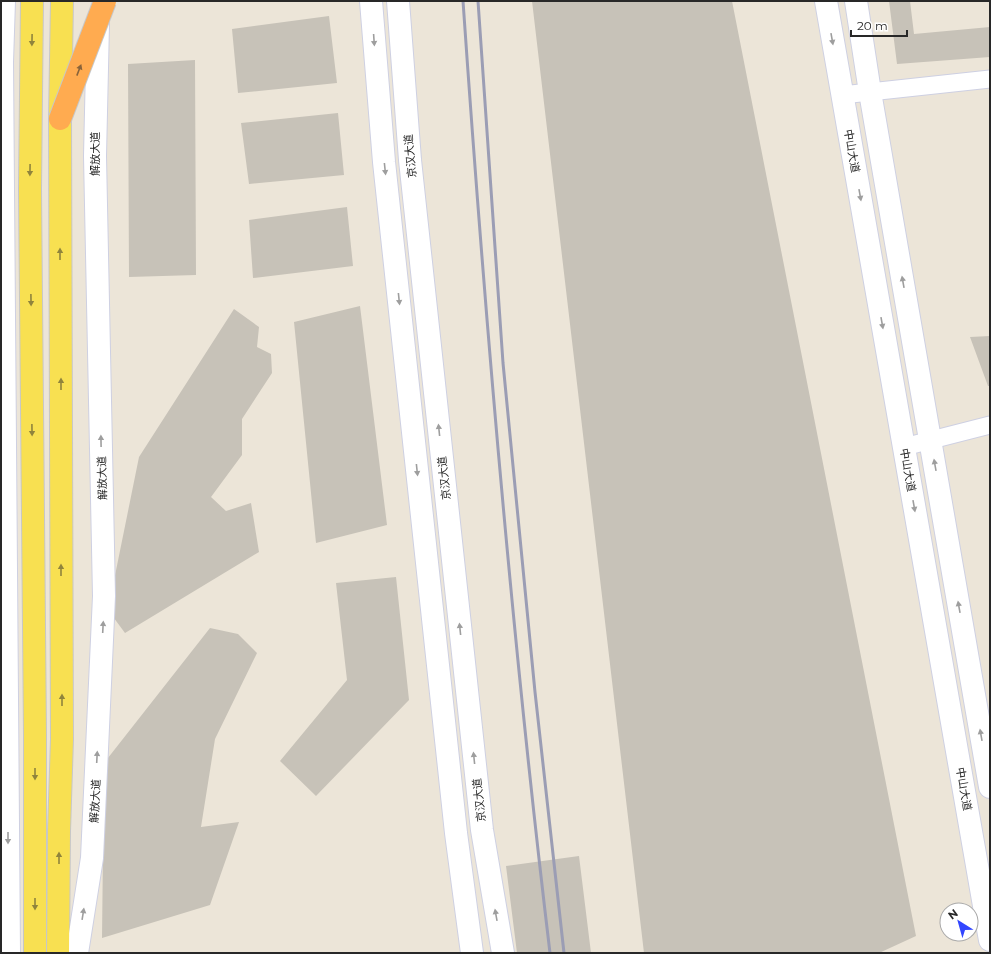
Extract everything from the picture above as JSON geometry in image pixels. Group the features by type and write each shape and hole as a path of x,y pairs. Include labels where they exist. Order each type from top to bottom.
{"highway":[{"path":"60,119 105,1"}],"main road":[{"path":"4,1 2,62 9,953"},
{"path":"32,1 30,188 35,735 35,953"},
{"path":"58,953 59,831 62,739 60,119 62,1"},
{"name":"解放大道","path":"77,953 92,858 104,596 95,156 98,1"},
{"path":"371,1 385,170 455,826 472,953"},
{"name":"京汉大道","path":"398,1 411,168 482,830 503,953"},
{"name":"中山大道","path":"826,1 990,940"},
{"path":"856,1 870,92 990,787"}],"street":[{"path":"842,95 990,79"},
{"path":"904,447 990,425"}],"building":[{"path":"532,1 732,1 916,936 879,953 644,953"},
{"path":"889,1 910,1 914,34 990,27 990,57 897,64"},
{"path":"329,16 337,83 238,93 232,29"},
{"path":"195,60 196,275 129,277 128,64"},
{"path":"338,113 344,175 249,184 241,123"},
{"path":"347,207 353,266 253,278 249,220"},
{"path":"360,306 387,525 316,543 294,322"},
{"path":"234,309 259,327 257,347 271,354 272,373 242,419 242,455 211,497 226,511 251,503 259,552 125,633 108,610 139,457"},
{"path":"990,336 990,386 988,386 970,337"},
{"path":"396,577 409,700 316,796 280,761 347,680 336,583"},
{"path":"210,628 238,634 257,653 215,739 201,827 239,822 210,905 102,938 104,763"},
{"path":"579,856 591,953 517,953 506,866"}],"railway":[{"path":"463,1 500,478 523,716 550,953"},
{"path":"478,1 503,363 535,692 564,953"}]}
